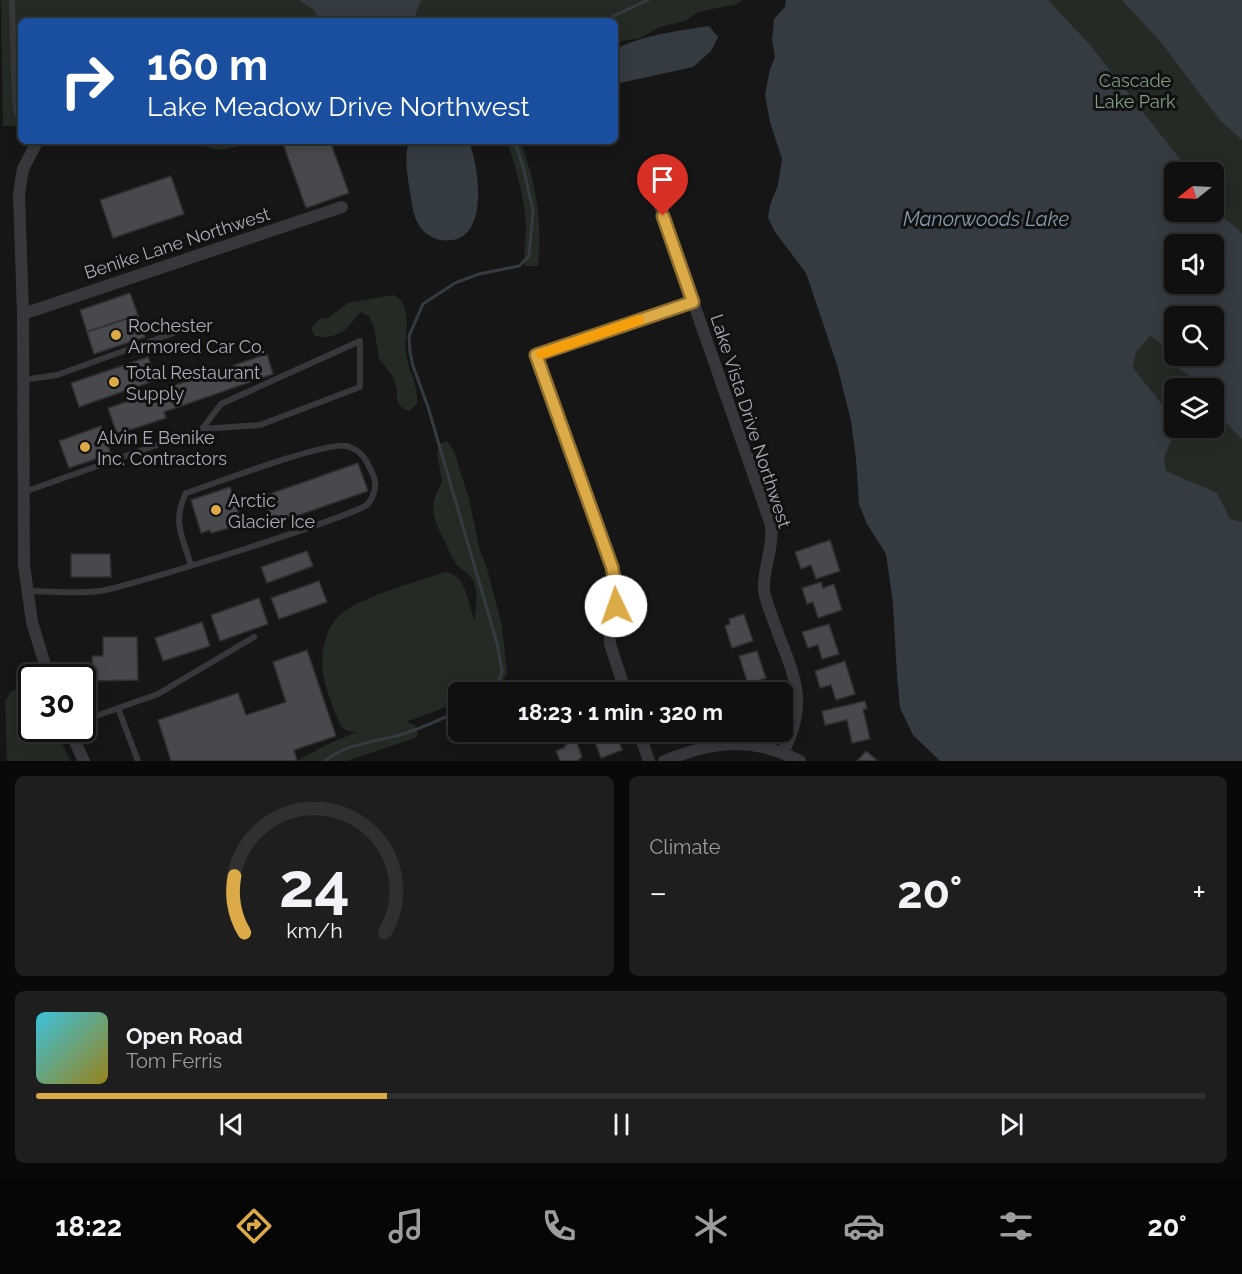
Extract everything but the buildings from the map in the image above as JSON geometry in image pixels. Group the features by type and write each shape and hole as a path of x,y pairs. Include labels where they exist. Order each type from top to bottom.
{"street":[{"path":"35,144 23,169 19,194 24,565 32,622 45,664"},
{"name":"Lake Vista Drive Northwest","path":"648,172 771,525 773,538 764,589 795,682 798,700 794,730 783,752"},
{"name":"Benike Lane Northwest","path":"22,314 342,207"},
{"path":"622,682 610,644 610,631 617,599 614,574 536,355 693,302"},
{"path":"75,742 84,761"},
{"path":"642,742 649,761"},
{"path":"664,761 701,747 731,743 783,752 800,761"}],"lane":[{"path":"12,0 15,99 18,116"},
{"path":"22,380 57,375 193,327"},
{"path":"23,492 202,429 260,425 360,387 360,341 221,404 202,429"},
{"path":"27,591 100,591 191,565 336,519 367,506 374,493 376,479 365,455 346,446 314,450 186,493 179,507 178,520 191,565"},
{"path":"96,716 158,694 254,637"},
{"path":"118,708 138,761"}],"green space":[{"path":"1,0 743,0 737,4 698,12 685,21 660,27 640,38 618,42 618,18 18,18 18,126 3,126"},
{"name":"Cascade Lake Park","path":"1011,0 1242,0 1242,586 1203,599"},
{"path":"201,144 245,144 218,150"},
{"path":"508,144 523,144 532,177 539,224 538,266 525,266 526,228 517,173"},
{"path":"394,295 401,301 407,321 406,353 417,397 417,404 409,411 401,407 397,400 397,389 392,375 379,359 374,327 369,316 361,312 344,330 332,336 315,336 311,329 319,319 328,318 348,303"},
{"path":"447,441 454,451 469,499 480,551 487,568 502,626 507,674 502,682 448,682 448,706 406,722 415,725 418,733 415,738 346,761 297,761 328,744 357,732 341,727 328,694 323,673 322,656 326,639 338,616 355,605 380,594 445,572 458,578 462,584 475,620 474,582 453,559 434,517 433,505 442,482 437,452 441,443"},
{"path":"18,688 18,742 62,742 70,761 7,761 5,702 10,692"}],"water":[{"path":"299,0 421,0 415,18 318,18 314,10"},
{"name":"Manorwoods Lake","path":"786,0 1048,0 1091,46 1182,162 1164,162 1164,222 1224,222 1224,217 1242,234 1242,439 1224,419 1224,378 1195,378 1176,366 1224,366 1224,306 1164,306 1164,349 1156,339 1150,336 1136,352 1133,368 1164,407 1164,438 1171,438 1164,457 1166,471 1217,493 1230,519 1242,522 1242,761 940,761 913,735 900,708 893,603 886,554 867,524 859,504 851,421 837,365 806,273 775,232 768,218 770,205 778,185 782,159 770,122 765,95 775,57 772,40 774,19 785,7"},
{"path":"1122,0 1242,0 1242,140 1220,120 1160,41"},
{"path":"709,26 718,37 711,51 693,67 618,83 618,48 647,37"},
{"path":"408,144 470,144 477,172 478,196 475,218 466,233 454,240 446,240 432,237 420,227 413,210 407,173"}],"waterway":[{"path":"609,18 648,0"},
{"path":"499,682 502,671 497,643 428,407 413,366 409,336 423,304 455,283 479,274 519,266 529,256 533,211 516,144"},
{"path":"325,761 343,750 403,734 448,716"}],"slow traffic":[{"path":"541,354 639,320"}],"place":[{"name":"Rochester Armored Car Co.","path":"116,335"},
{"name":"Total Restaurant Supply","path":"114,382"},
{"name":"Alvin E Benike Inc. Contractors","path":"85,447"},
{"name":"Arctic Glacier Ice","path":"216,510"}],"route":[{"path":"616,606 616,583 612,567 536,355 693,302 663,216"}]}
